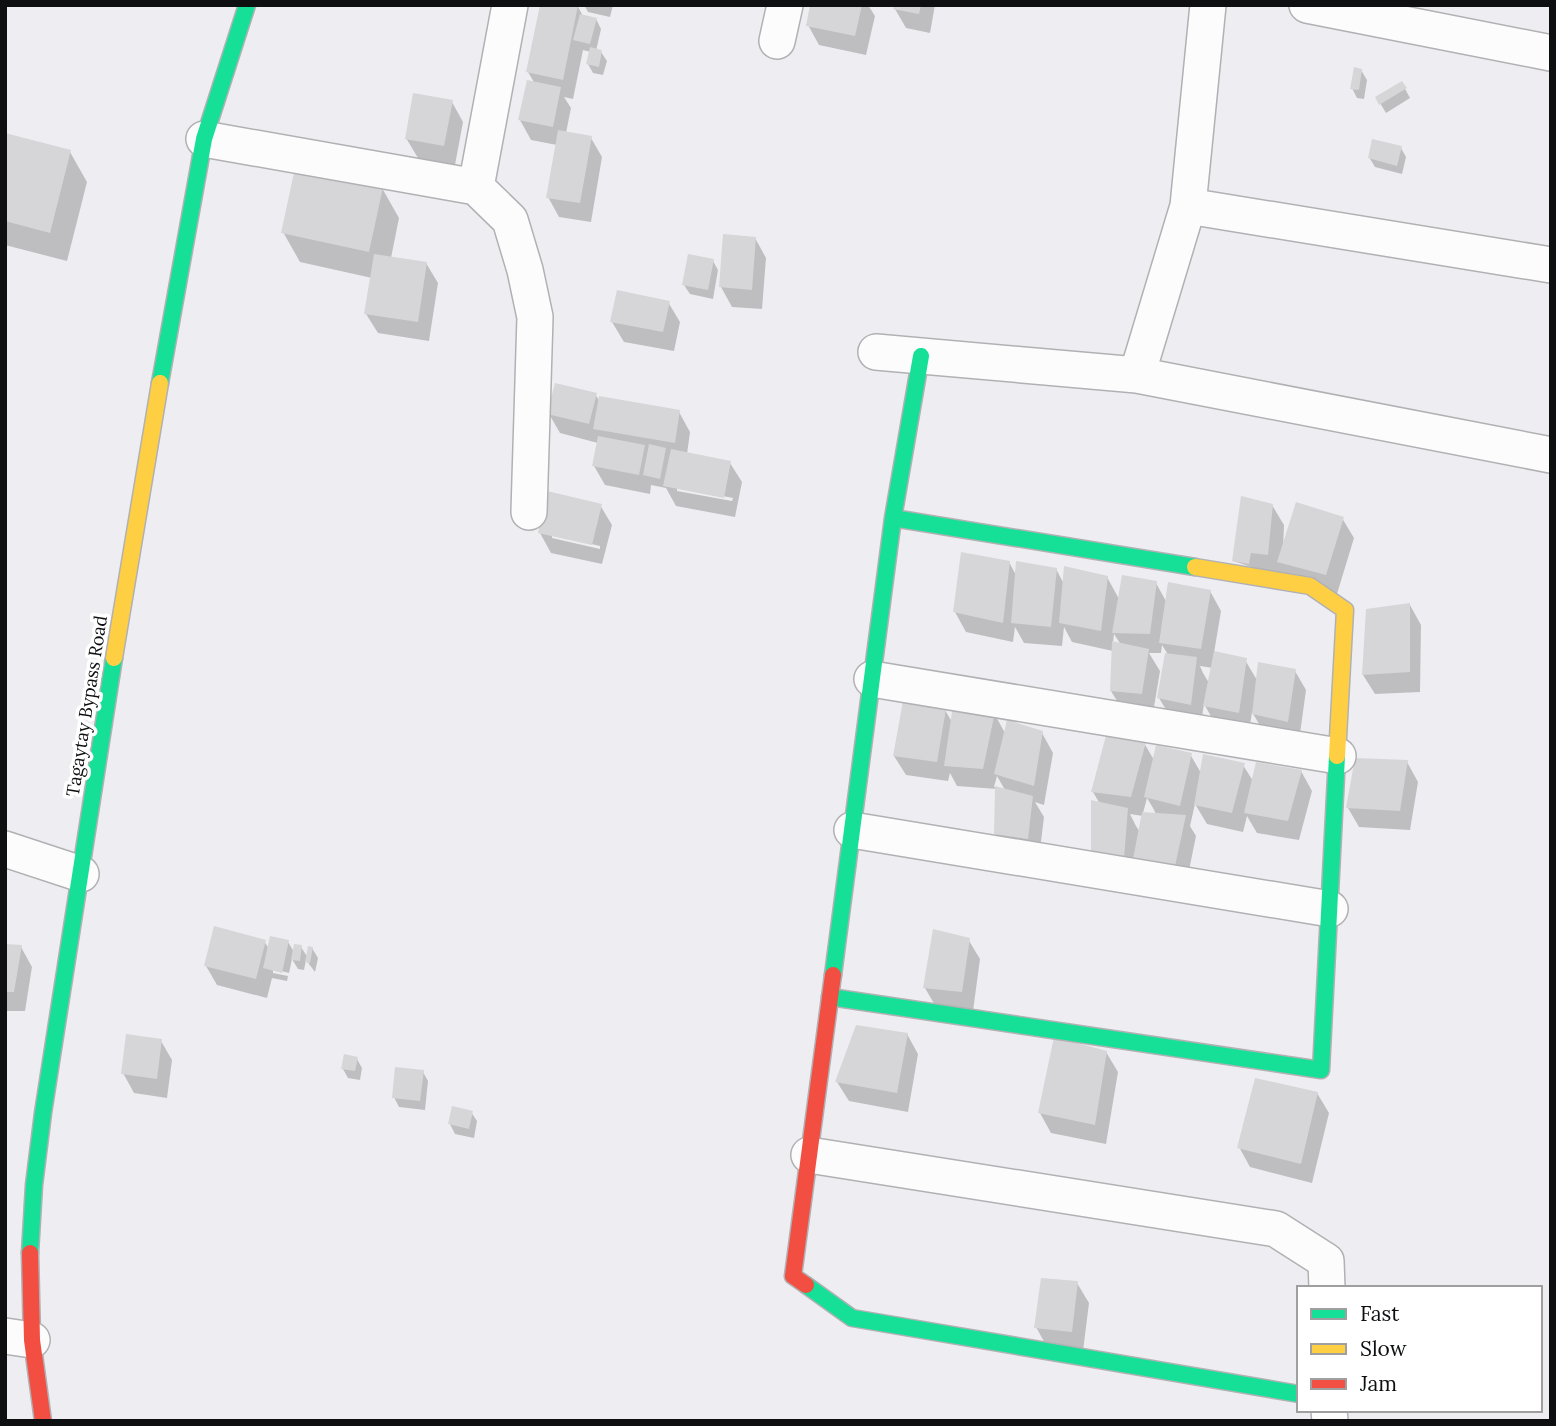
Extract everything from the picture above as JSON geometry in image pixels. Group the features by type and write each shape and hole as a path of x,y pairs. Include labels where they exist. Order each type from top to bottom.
{"street":[{"name":"Tagaytay Bypass Road","path":"43,1421 19,1338 29,1265 34,1185 52,1053 99,744 168,332 204,139 247,5"},
{"path":"477,187 510,5"},
{"path":"777,41 785,5"},
{"path":"1138,375 1188,206 1208,5"},
{"path":"1307,5 1551,53"},
{"path":"204,139 477,187 510,220 535,317 529,512"},
{"path":"1188,206 1551,265"},
{"path":"876,352 1138,375 1551,456"},
{"path":"921,356 893,518 793,1276 852,1318 1297,1394"},
{"path":"830,997 1321,1070 1345,610 1310,586 893,518"},
{"path":"872,679 1338,756"},
{"path":"852,830 1329,909"},
{"path":"5,849 81,874"},
{"path":"809,1155 1276,1229 1326,1261 1327,1286"}],"building":[{"path":"540,5 578,5 563,80 526,72"},
{"path":"810,5 862,5 855,36 806,26"},
{"path":"894,5 921,5 919,14 893,9"},
{"path":"580,14 597,18 590,44 573,40"},
{"path":"590,47 602,50 599,67 586,64"},
{"path":"1354,67 1362,69 1359,90 1350,89"},
{"path":"527,80 561,87 553,127 518,120"},
{"path":"1402,81 1407,88 1379,105 1375,97"},
{"path":"413,93 453,100 444,146 405,139"},
{"path":"558,130 592,136 580,203 546,198"},
{"path":"5,133 71,150 50,233 5,221"},
{"path":"1372,139 1402,146 1397,166 1368,158"},
{"path":"295,168 383,187 369,252 281,233"},
{"path":"723,234 756,237 752,290 719,287"},
{"path":"374,254 427,262 418,322 364,314"},
{"path":"688,254 714,259 708,290 682,285"},
{"path":"617,290 670,301 663,332 610,322"},
{"path":"555,383 597,393 589,424 547,414"},
{"path":"599,396 680,410 675,443 593,429"},
{"path":"598,436 645,445 639,475 592,466"},
{"path":"649,444 666,448 660,479 643,475"},
{"path":"671,449 731,461 724,498 663,486"},
{"path":"547,491 602,504 592,545 538,533"},
{"path":"1241,496 1273,504 1268,555 1251,553 1249,564 1232,561"},
{"path":"1296,502 1344,517 1326,575 1277,562"},
{"path":"961,552 1010,561 1003,623 953,612"},
{"path":"1016,561 1057,568 1051,627 1011,623"},
{"path":"1064,566 1108,576 1101,631 1059,623"},
{"path":"1122,575 1157,581 1150,634 1112,633"},
{"path":"1168,582 1211,590 1201,649 1159,643"},
{"path":"1410,603 1410,672 1362,675 1366,609"},
{"path":"1112,641 1149,649 1142,694 1110,691"},
{"path":"1214,651 1247,658 1239,713 1203,706"},
{"path":"1165,653 1197,657 1191,705 1157,698"},
{"path":"1258,662 1296,669 1288,722 1252,714"},
{"path":"903,701 946,709 937,762 893,756"},
{"path":"953,705 995,712 983,769 944,766"},
{"path":"1007,720 1043,731 1034,786 994,774"},
{"path":"1108,728 1146,742 1131,797 1091,792"},
{"path":"1156,745 1192,753 1180,806 1144,797"},
{"path":"1203,754 1245,763 1232,813 1194,805"},
{"path":"1355,758 1408,760 1400,811 1346,808"},
{"path":"1256,762 1302,770 1288,821 1244,813"},
{"path":"995,786 1033,796 1028,839 994,834"},
{"path":"1091,800 1128,808 1124,858 1091,850"},
{"path":"1142,812 1186,815 1174,871 1133,859"},
{"path":"214,926 266,940 256,979 204,966"},
{"path":"933,929 970,938 962,992 923,988"},
{"path":"270,936 289,940 282,973 263,968"},
{"path":"5,944 22,945 14,992 5,992"},
{"path":"294,944 302,945 300,961 291,960"},
{"path":"308,946 313,947 310,963 305,962"},
{"path":"856,1025 908,1033 897,1093 835,1082"},
{"path":"126,1034 162,1039 157,1079 121,1074"},
{"path":"1054,1037 1107,1051 1095,1125 1038,1113"},
{"path":"344,1054 358,1057 355,1071 341,1069"},
{"path":"395,1067 424,1070 420,1101 392,1098"},
{"path":"1255,1078 1318,1092 1301,1164 1237,1148"},
{"path":"452,1106 473,1111 469,1129 448,1124"},
{"path":"1041,1278 1078,1281 1072,1332 1034,1328"}],"traffic: fast":[{"path":"160,383 204,139 247,5"},
{"path":"833,975 893,518 921,356"},
{"path":"893,518 1195,567"},
{"path":"30,1253 34,1185 43,1113 114,658"},
{"path":"830,997 1321,1070 1337,756"},
{"path":"806,1285 852,1318 1297,1394"}],"traffic: slow":[{"path":"114,658 160,383"},
{"path":"1195,567 1310,586 1345,610 1337,756"}],"traffic: jam":[{"path":"806,1285 793,1276 833,975"},
{"path":"30,1253 32,1340 43,1421"}]}
